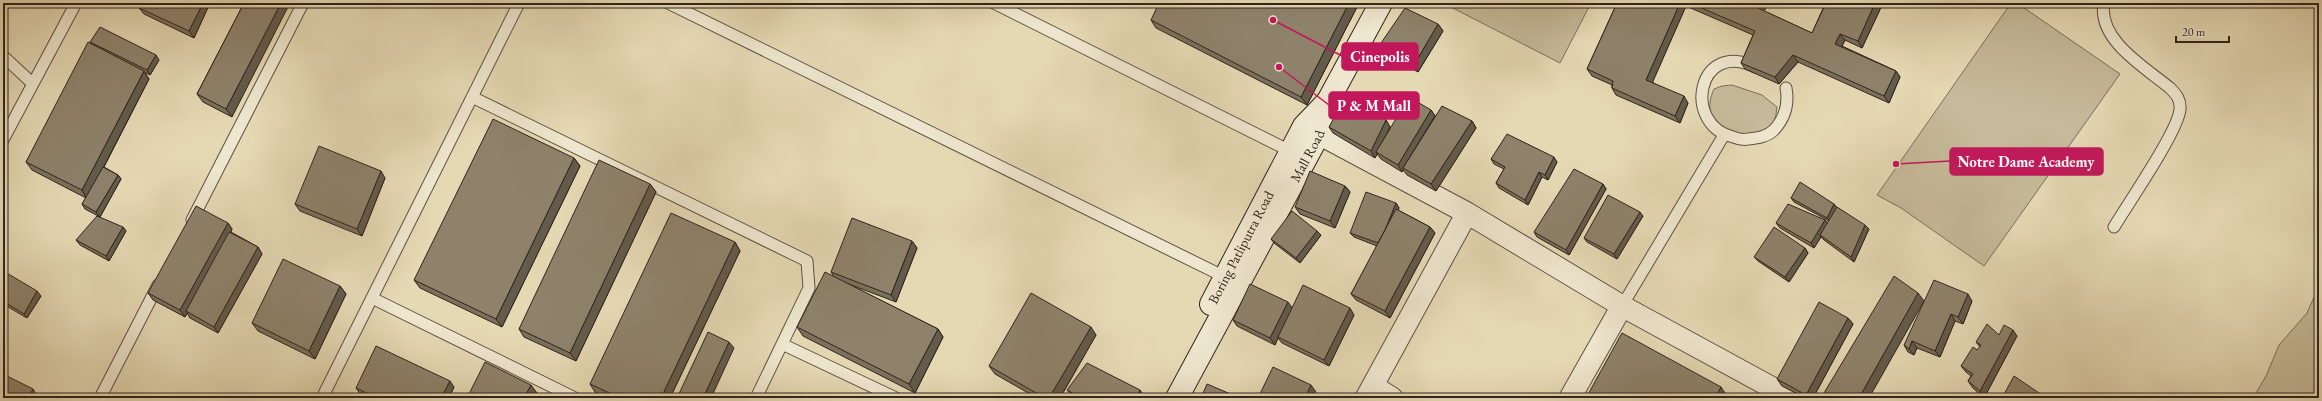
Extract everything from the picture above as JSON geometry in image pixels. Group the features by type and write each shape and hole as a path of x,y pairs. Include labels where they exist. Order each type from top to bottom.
{"street":[{"name":"Mall Road","path":"1169,397 1381,3"},
{"path":"1312,130 1467,213 1622,306 1791,398"},
{"path":"1392,398 1369,392 1467,213"},
{"path":"1570,398 1622,306"}],"lane":[{"path":"3,140 32,83 76,3"},
{"path":"187,229 303,3"},
{"path":"668,3 1233,280"},
{"path":"994,3 1299,155"},
{"path":"2104,3 2106,27 2113,38 2177,95 2180,109 2172,130 2114,227"},
{"path":"322,398 518,4"},
{"path":"3,56 32,83"},
{"path":"1762,70 1742,61 1725,62 1713,68 1704,82 1701,103 1711,122 1724,135 1744,140 1760,137 1772,132 1781,122 1786,108 1788,99 1786,88"},
{"path":"472,97 807,261 809,288 756,398"},
{"path":"1622,306 1724,135"},
{"path":"100,398 162,278"},
{"path":"372,298 575,398"},
{"path":"782,344 896,398"}],"shaded area":[{"path":"1443,3 1591,3 1560,63"},
{"path":"2011,3 2017,3 2120,74 1984,266 1901,208 1877,195"},
{"path":"1732,85 1762,95 1777,107 1773,125 1769,130 1763,134 1747,136 1729,131 1716,122 1712,116 1710,105 1714,89"},
{"path":"2319,286 2319,398 2253,398 2266,376 2279,345 2307,313"}],"building":[{"path":"141,3 203,3 189,31 139,8"},
{"path":"244,3 281,3 226,109 197,94"},
{"path":"1159,3 1349,3 1301,97 1151,20"},
{"path":"1617,3 1680,3 1646,80 1684,96 1675,116 1612,88 1613,81 1587,69"},
{"path":"1690,3 1760,3 1758,8 1812,33 1826,3 1875,3 1858,41 1840,34 1835,44 1896,71 1884,96 1793,55 1775,77 1741,63 1755,31"},
{"path":"1405,8 1438,24 1414,65 1379,46"},
{"path":"100,27 156,55 147,70 90,42"},
{"path":"88,42 144,71 82,190 26,162"},
{"path":"1346,97 1386,120 1371,151 1329,127"},
{"path":"1409,97 1431,110 1398,165 1376,152"},
{"path":"1442,106 1472,121 1431,184 1403,168"},
{"path":"493,119 574,158 496,319 414,280"},
{"path":"1507,134 1554,157 1545,175 1539,172 1525,200 1496,183 1505,167 1491,159"},
{"path":"319,146 381,171 357,229 295,204"},
{"path":"599,160 650,184 570,353 519,329"},
{"path":"103,167 118,175 96,212 82,204"},
{"path":"1574,169 1603,184 1566,250 1534,232"},
{"path":"1310,171 1345,186 1330,221 1295,207"},
{"path":"1800,182 1834,204 1827,218 1791,198"},
{"path":"1366,192 1396,203 1378,243 1350,233"},
{"path":"1608,195 1640,212 1614,254 1584,238"},
{"path":"1788,204 1825,220 1811,243 1776,223"},
{"path":"196,206 228,223 180,310 148,293"},
{"path":"1837,207 1865,225 1851,257 1820,235"},
{"path":"1396,209 1430,227 1385,311 1351,294"},
{"path":"1292,211 1317,231 1296,258 1271,239"},
{"path":"671,213 735,242 661,398 620,398 590,384"},
{"path":"97,216 123,227 106,256 76,240"},
{"path":"852,218 912,241 891,295 831,272"},
{"path":"1774,227 1805,248 1785,277 1754,257"},
{"path":"229,232 258,247 214,327 186,311"},
{"path":"283,259 340,286 309,351 252,323"},
{"path":"5,272 37,291 24,314 3,301 3,275"},
{"path":"825,272 938,329 909,384 797,327"},
{"path":"1894,276 1918,293 1859,398 1831,398 1824,393"},
{"path":"1934,280 1968,294 1958,317 1951,314 1935,351 1912,341 1909,349 1904,345"},
{"path":"1250,284 1288,302 1270,338 1233,320"},
{"path":"1303,285 1350,308 1324,360 1278,337"},
{"path":"1031,293 1091,327 1049,398 1045,398 989,366"},
{"path":"1819,302 1848,318 1806,395 1777,379"},
{"path":"1987,324 1999,335 2004,325 2013,330 1980,391 1968,381 1973,374 1961,366 1973,347 1977,350 1981,345 1976,342"},
{"path":"708,332 729,342 703,398 677,398"},
{"path":"1622,333 1721,387 1715,398 1586,398"},
{"path":"376,346 450,381 441,398 377,398 356,388"},
{"path":"485,362 531,385 524,398 467,398"},
{"path":"1087,363 1140,390 1136,398 1081,398 1067,390"},
{"path":"1273,367 1311,385 1305,398 1258,398"},
{"path":"3,374 33,389 28,398 3,398"},
{"path":"2014,376 2042,395 2041,398 2002,398"},
{"path":"1207,384 1240,398 1201,398"}],"place":[{"name":"Cinepolis","path":"1273,20"},
{"name":"P & M Mall","path":"1279,67"},
{"name":"Notre Dame Academy","path":"1896,164"}]}
